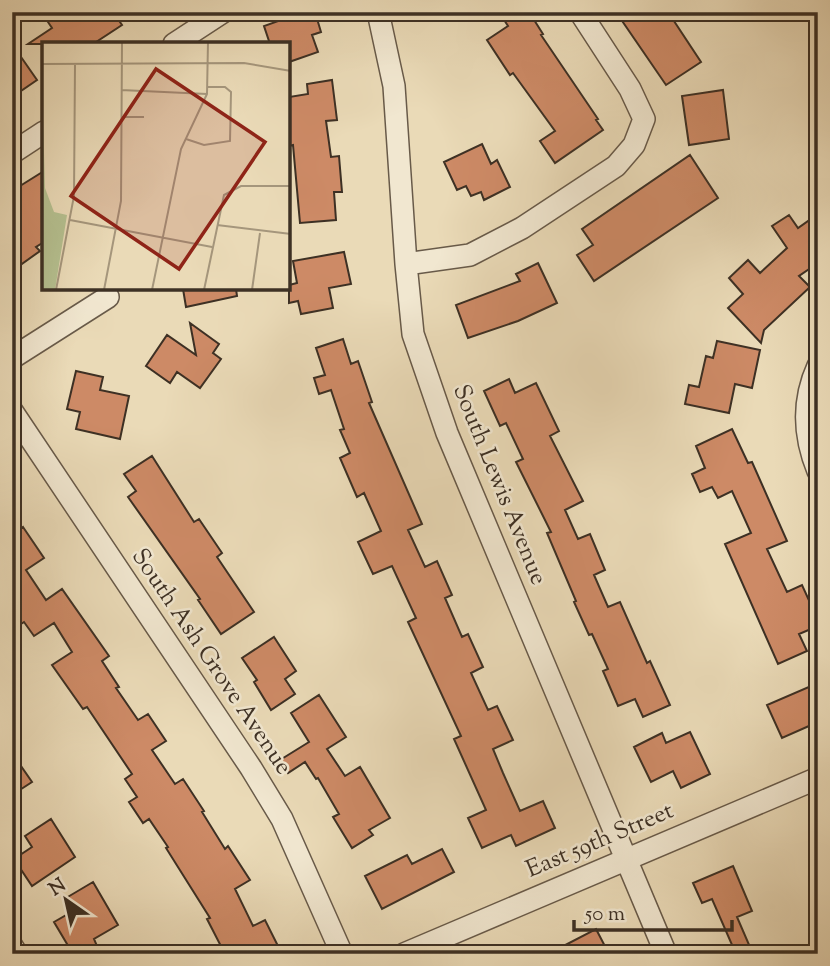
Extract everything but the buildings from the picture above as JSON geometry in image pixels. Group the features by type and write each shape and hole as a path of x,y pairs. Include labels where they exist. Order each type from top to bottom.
{"street":[{"path":"177,42 223,12"},
{"name":"South Lewis Avenue","path":"378,12 394,86 413,334 447,433 666,954"},
{"path":"406,264 470,256 522,228 616,166 634,145 644,119 630,89 580,12"},
{"path":"12,153 42,133"},
{"path":"12,358 108,296"},
{"path":"818,366 812,380 805,422 810,452 818,471"},
{"name":"South Ash Grove Avenue","path":"12,411 276,809 342,954"},
{"name":"East 59th Street","path":"404,954 818,778"},
{"path":"12,946 17,954"}]}
